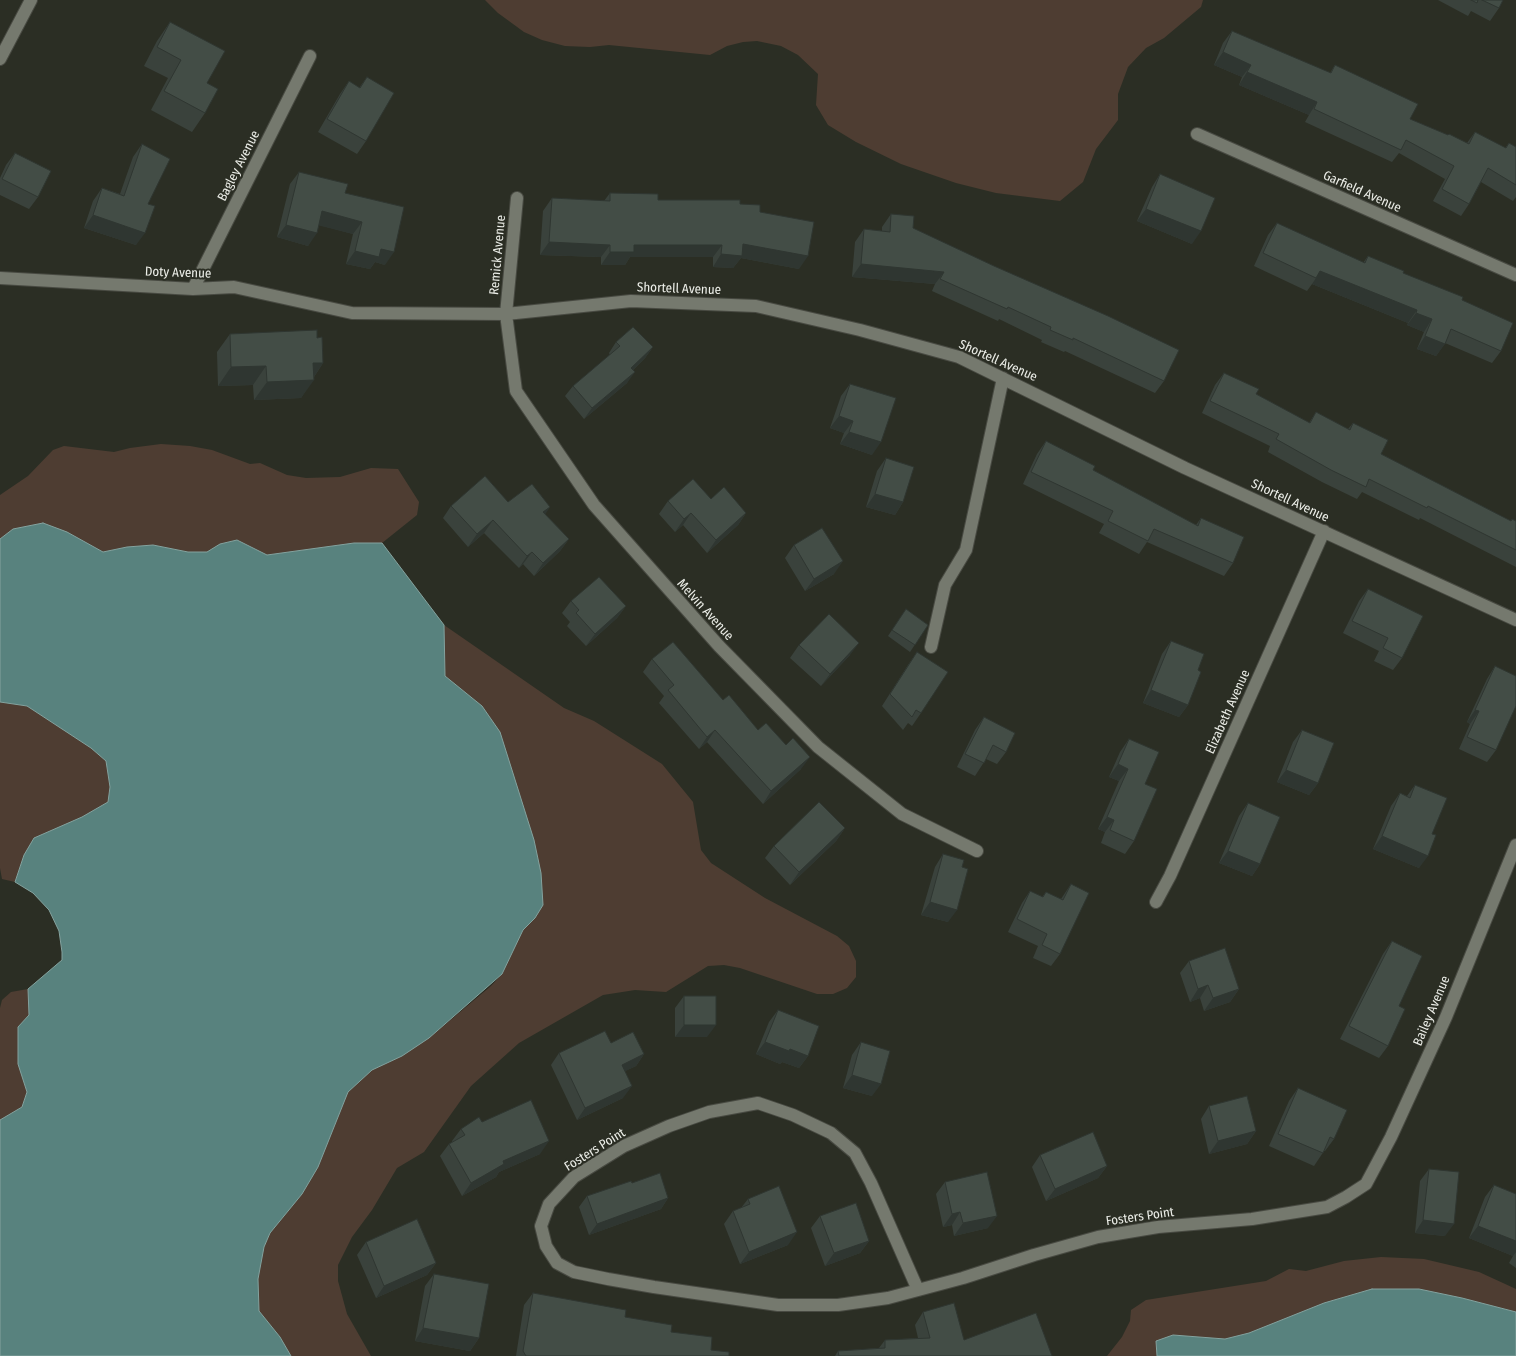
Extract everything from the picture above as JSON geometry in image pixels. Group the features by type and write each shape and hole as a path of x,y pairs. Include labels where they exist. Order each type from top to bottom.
{"street":[{"path":"0,59 31,0"},
{"name":"Bagley Avenue","path":"193,289 310,56"},
{"name":"Garfield Avenue","path":"1197,134 1516,275"},
{"name":"Remick Avenue","path":"506,314 517,198"},
{"name":"Doty Avenue","path":"0,278 193,289 234,288 352,313"},
{"name":"Shortell Avenue","path":"352,313 506,314 631,300 756,306 860,330 959,357 1185,468 1516,620"},
{"name":"Melvin Avenue","path":"506,314 516,391 594,505 719,646 818,747 902,814 977,851"},
{"path":"931,647 945,585 966,550 1003,378"},
{"name":"Elizabeth Avenue","path":"1156,902 1170,876 1324,532"},
{"name":"Bailey Avenue","path":"1366,1184 1391,1137 1446,1017 1516,845"},
{"name":"Fosters Point","path":"918,1290 871,1183 855,1153 831,1133 794,1115 758,1103 709,1112 669,1126 624,1146 574,1177 549,1204 542,1226 546,1246 557,1263 574,1272 654,1287 778,1305 838,1305 888,1298 918,1290 963,1278 1098,1238 1158,1227 1252,1219 1327,1207 1366,1184"}],"shaded area":[{"path":"485,0 1203,0 1201,7 1164,38 1146,48 1128,67 1118,94 1118,120 1096,149 1083,182 1060,201 996,193 956,183 901,164 856,142 828,125 816,105 818,74 798,55 781,46 757,41 743,42 727,46 710,55 609,45 590,47 565,46 542,40 524,32 498,13"},
{"path":"161,444 190,446 212,450 250,464 260,463 287,475 306,478 340,477 371,468 398,469 419,502 417,515 382,543 354,543 267,555 237,540 220,544 207,552 188,552 153,545 127,547 103,552 67,532 0,539 0,495 28,476 53,450 64,446 114,452 130,448"},
{"path":"444,625 564,708 594,721 662,764 693,802 701,850 711,863 765,898 837,936 849,946 856,961 856,977 847,988 833,994 817,994 740,968 724,965 708,966 666,992 635,990 603,995 519,1043 471,1086 424,1152 397,1168 372,1210 352,1237 338,1265 338,1281 347,1314 371,1356 291,1356 280,1337 259,1311 258,1279 264,1247 270,1233 302,1194 318,1167 348,1092 372,1070 402,1056 429,1038 491,986 502,974 523,930 535,918 482,706 445,676"},
{"path":"0,702 27,706 91,748 106,761 110,787 108,802 24,855 15,882 2,879 0,868"},
{"path":"28,989 29,1015 18,1027 18,1064 27,1092 22,1107 0,1120 0,1008 2,1000 11,992"},
{"path":"1381,1257 1424,1259 1479,1272 1516,1289 1516,1312 1419,1289 1372,1289 1324,1303 1249,1333 1225,1339 1173,1335 1156,1341 1157,1356 1107,1356 1122,1337 1130,1321 1131,1310 1146,1300 1266,1281 1289,1269 1306,1271 1344,1261"}],"water":[{"path":"43,523 67,532 103,552 127,547 153,545 188,552 207,552 220,544 237,540 267,555 354,543 382,543 444,625 445,676 482,706 500,732 534,840 541,873 543,905 535,918 523,930 502,974 429,1038 402,1056 372,1070 348,1092 318,1167 302,1194 270,1233 264,1247 258,1279 259,1311 280,1337 291,1356 0,1356 0,1120 22,1107 27,1092 18,1064 18,1027 29,1015 28,989 62,960 59,931 49,910 33,893 15,882 24,855 34,838 82,817 108,802 110,787 106,761 91,748 27,706 0,702 0,539 13,529"},
{"path":"1372,1289 1419,1289 1516,1312 1516,1356 1157,1356 1156,1341 1173,1335 1225,1339 1249,1333 1324,1303"}],"building":[{"path":"1471,0 1478,0 1477,3"},
{"path":"1482,0 1503,0 1499,8"},
{"path":"170,22 225,51 207,83 218,89 205,113 164,91 181,60 157,47"},
{"path":"1232,31 1331,73 1335,65 1418,104 1410,119 1448,135 1449,134 1469,144 1475,132 1506,148 1509,143 1516,147 1516,185 1488,168 1469,204 1442,189 1454,166 1406,140 1401,150 1314,109 1317,102 1247,72 1251,65 1223,52"},
{"path":"367,77 394,93 366,141 327,119 349,81 360,88"},
{"path":"142,144 170,159 148,204 155,206 145,233 93,215 102,188 124,196"},
{"path":"15,153 51,171 38,197 2,179"},
{"path":"299,172 348,184 345,193 404,207 394,252 381,249 379,257 355,251 362,222 322,211 317,233 286,225"},
{"path":"1160,174 1215,198 1201,231 1146,209"},
{"path":"610,193 658,194 658,200 740,200 740,204 760,205 760,212 814,222 808,256 743,244 742,256 721,254 722,245 634,245 634,252 610,252 610,245 549,242 552,198 610,201"},
{"path":"891,214 914,216 913,228 994,266 1108,316 1179,350 1164,381 1073,338 1073,340 1050,330 1051,327 1008,307 1007,309 940,279 944,272 861,264 864,229 890,232"},
{"path":"1277,223 1365,263 1368,256 1404,271 1403,273 1463,297 1462,300 1513,323 1501,351 1451,329 1445,344 1425,336 1432,319 1416,313 1417,310 1320,271 1316,278 1263,253"},
{"path":"633,327 653,347 631,368 635,372 592,408 573,386 620,346 616,342"},
{"path":"317,330 317,338 322,337 323,363 313,363 314,380 267,382 266,366 231,367 230,334"},
{"path":"1224,373 1259,389 1256,394 1310,423 1316,412 1350,430 1353,423 1388,440 1381,454 1511,521 1512,519 1516,521 1516,550 1428,506 1427,508 1369,479 1366,487 1331,470 1276,439 1279,434 1210,401"},
{"path":"850,384 896,398 881,442 849,432 853,421 839,416"},
{"path":"1046,441 1095,466 1093,470 1198,526 1201,518 1244,537 1233,563 1154,529 1148,541 1108,521 1113,511 1031,472"},
{"path":"886,458 914,467 903,502 875,494"},
{"path":"485,476 508,502 532,484 550,507 543,512 569,539 543,563 532,552 527,556 493,520 477,534 451,506"},
{"path":"693,479 711,499 724,487 746,513 716,540 691,513 684,519 668,501"},
{"path":"822,528 843,561 814,579 794,545"},
{"path":"599,577 626,606 595,634 576,613 579,610 571,601"},
{"path":"1368,589 1423,616 1402,658 1383,648 1388,638 1352,621"},
{"path":"906,609 928,625 915,645 892,630"},
{"path":"829,614 859,643 830,674 799,645"},
{"path":"1171,641 1204,654 1198,670 1201,672 1188,705 1151,690"},
{"path":"673,642 723,700 729,695 758,730 766,723 786,745 793,738 810,757 771,791 715,730 707,737 668,690 674,685 652,659"},
{"path":"917,652 948,672 921,713 916,710 912,717 890,694"},
{"path":"1495,666 1516,676 1516,706 1496,750 1467,737 1479,711 1475,710"},
{"path":"984,717 1015,733 1006,752 993,745 984,763 965,754"},
{"path":"1302,730 1334,743 1318,783 1286,770"},
{"path":"1129,739 1159,752 1145,784 1157,789 1134,841 1110,830 1114,820 1107,817 1128,769 1118,764"},
{"path":"1415,785 1447,798 1432,834 1436,835 1428,856 1382,836 1400,793 1410,798"},
{"path":"819,802 845,828 799,872 774,846"},
{"path":"1248,803 1280,817 1260,864 1228,851"},
{"path":"943,854 964,860 962,867 968,869 957,910 930,902"},
{"path":"1071,884 1089,893 1060,954 1042,945 1047,934 1017,919 1030,891 1043,897 1046,892 1063,900"},
{"path":"1392,941 1422,956 1399,1006 1405,1009 1388,1046 1349,1026"},
{"path":"1225,948 1239,989 1213,998 1208,985 1198,989 1189,961"},
{"path":"684,996 716,996 716,1025 684,1025"},
{"path":"778,1010 819,1026 808,1056 765,1042"},
{"path":"605,1031 611,1043 633,1032 644,1054 622,1065 632,1086 585,1108 559,1053"},
{"path":"861,1042 890,1051 881,1084 852,1075"},
{"path":"1298,1088 1347,1110 1334,1139 1330,1137 1323,1153 1278,1134"},
{"path":"1247,1096 1256,1131 1218,1141 1209,1106"},
{"path":"531,1100 549,1141 503,1161 504,1164 471,1183 449,1144 465,1135 461,1129 479,1117 482,1122"},
{"path":"1093,1132 1107,1166 1055,1189 1040,1155"},
{"path":"1429,1169 1459,1172 1454,1224 1423,1220"},
{"path":"987,1172 997,1216 963,1223 960,1212 952,1214 945,1182"},
{"path":"660,1173 668,1198 597,1224 587,1196"},
{"path":"1494,1185 1516,1194 1516,1241 1478,1226"},
{"path":"779,1186 797,1232 749,1252 733,1211 750,1204 748,1199"},
{"path":"856,1203 869,1241 834,1253 820,1216"},
{"path":"417,1219 436,1263 384,1286 366,1242"},
{"path":"434,1274 489,1284 479,1338 423,1328"},
{"path":"533,1293 626,1310 625,1317 672,1325 671,1332 712,1337 711,1350 729,1352 729,1356 526,1356 523,1351"},
{"path":"954,1303 964,1340 1036,1313 1052,1356 839,1356 838,1351 885,1348 885,1340 930,1338 923,1312"}]}
